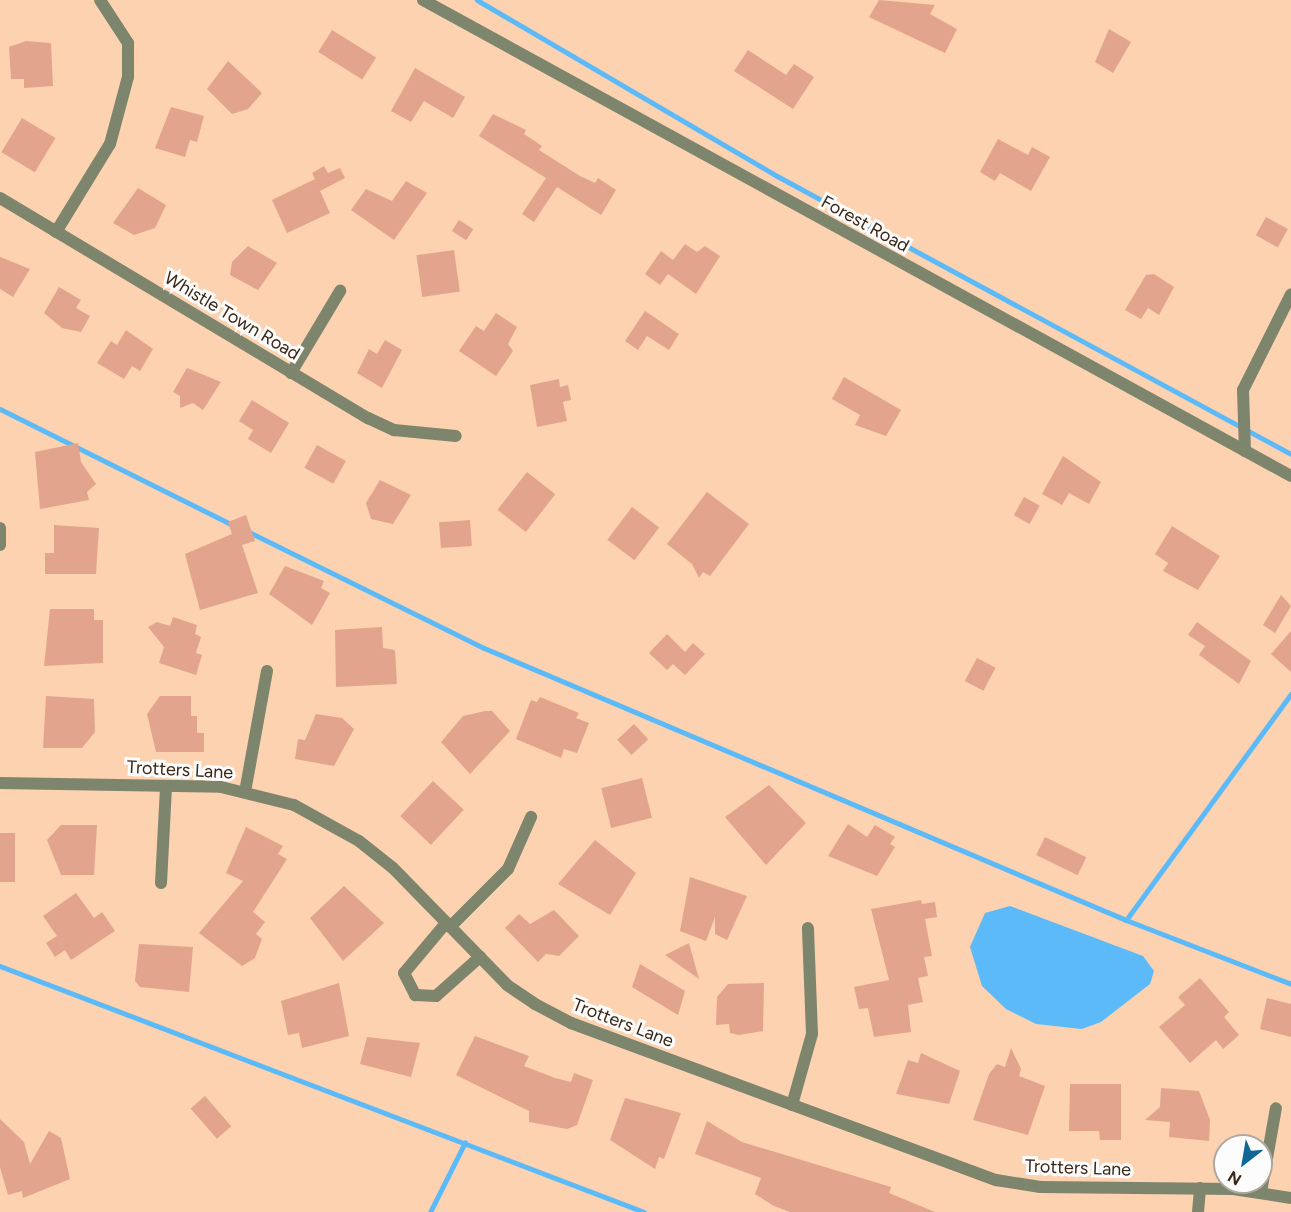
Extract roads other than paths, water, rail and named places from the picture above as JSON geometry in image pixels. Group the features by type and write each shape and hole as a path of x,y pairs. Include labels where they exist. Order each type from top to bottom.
{"street":[{"path":"56,232 121,116 130,48 100,0"},
{"name":"Forest Road","path":"423,0 1291,476"},
{"name":"Whistle Town Road","path":"0,198 291,373 394,430 456,436"},
{"path":"291,373 340,291"},
{"path":"1245,451 1243,390 1291,294"},
{"path":"0,528 0,545"},
{"path":"245,792 267,670"},
{"name":"Trotters Lane","path":"0,783 166,786 245,792 294,805 359,841 448,925 507,985 571,1023 996,1180 1040,1187 1213,1189"},
{"path":"161,883 166,786"},
{"path":"480,957 436,996 415,994 404,974 448,925 508,869 531,817"},
{"path":"792,1105 812,1034 808,928"},
{"path":"1271,1134 1276,1108"},
{"path":"1198,1212 1200,1188"},
{"name":"Trotters Lane","path":"1271,1194 1291,1198"}],"water":[{"path":"1010,906 1143,956 1154,971 1150,984 1101,1022 1082,1029 1036,1024 1006,1009 982,986 970,947 985,913"}],"waterway":[{"path":"477,0 777,176 1291,454"},
{"path":"0,409 233,525"},
{"path":"247,531 484,648 1126,920 1291,984"},
{"path":"1126,920 1291,694"},
{"path":"0,966 644,1212"},
{"path":"430,1212 465,1142"}]}
